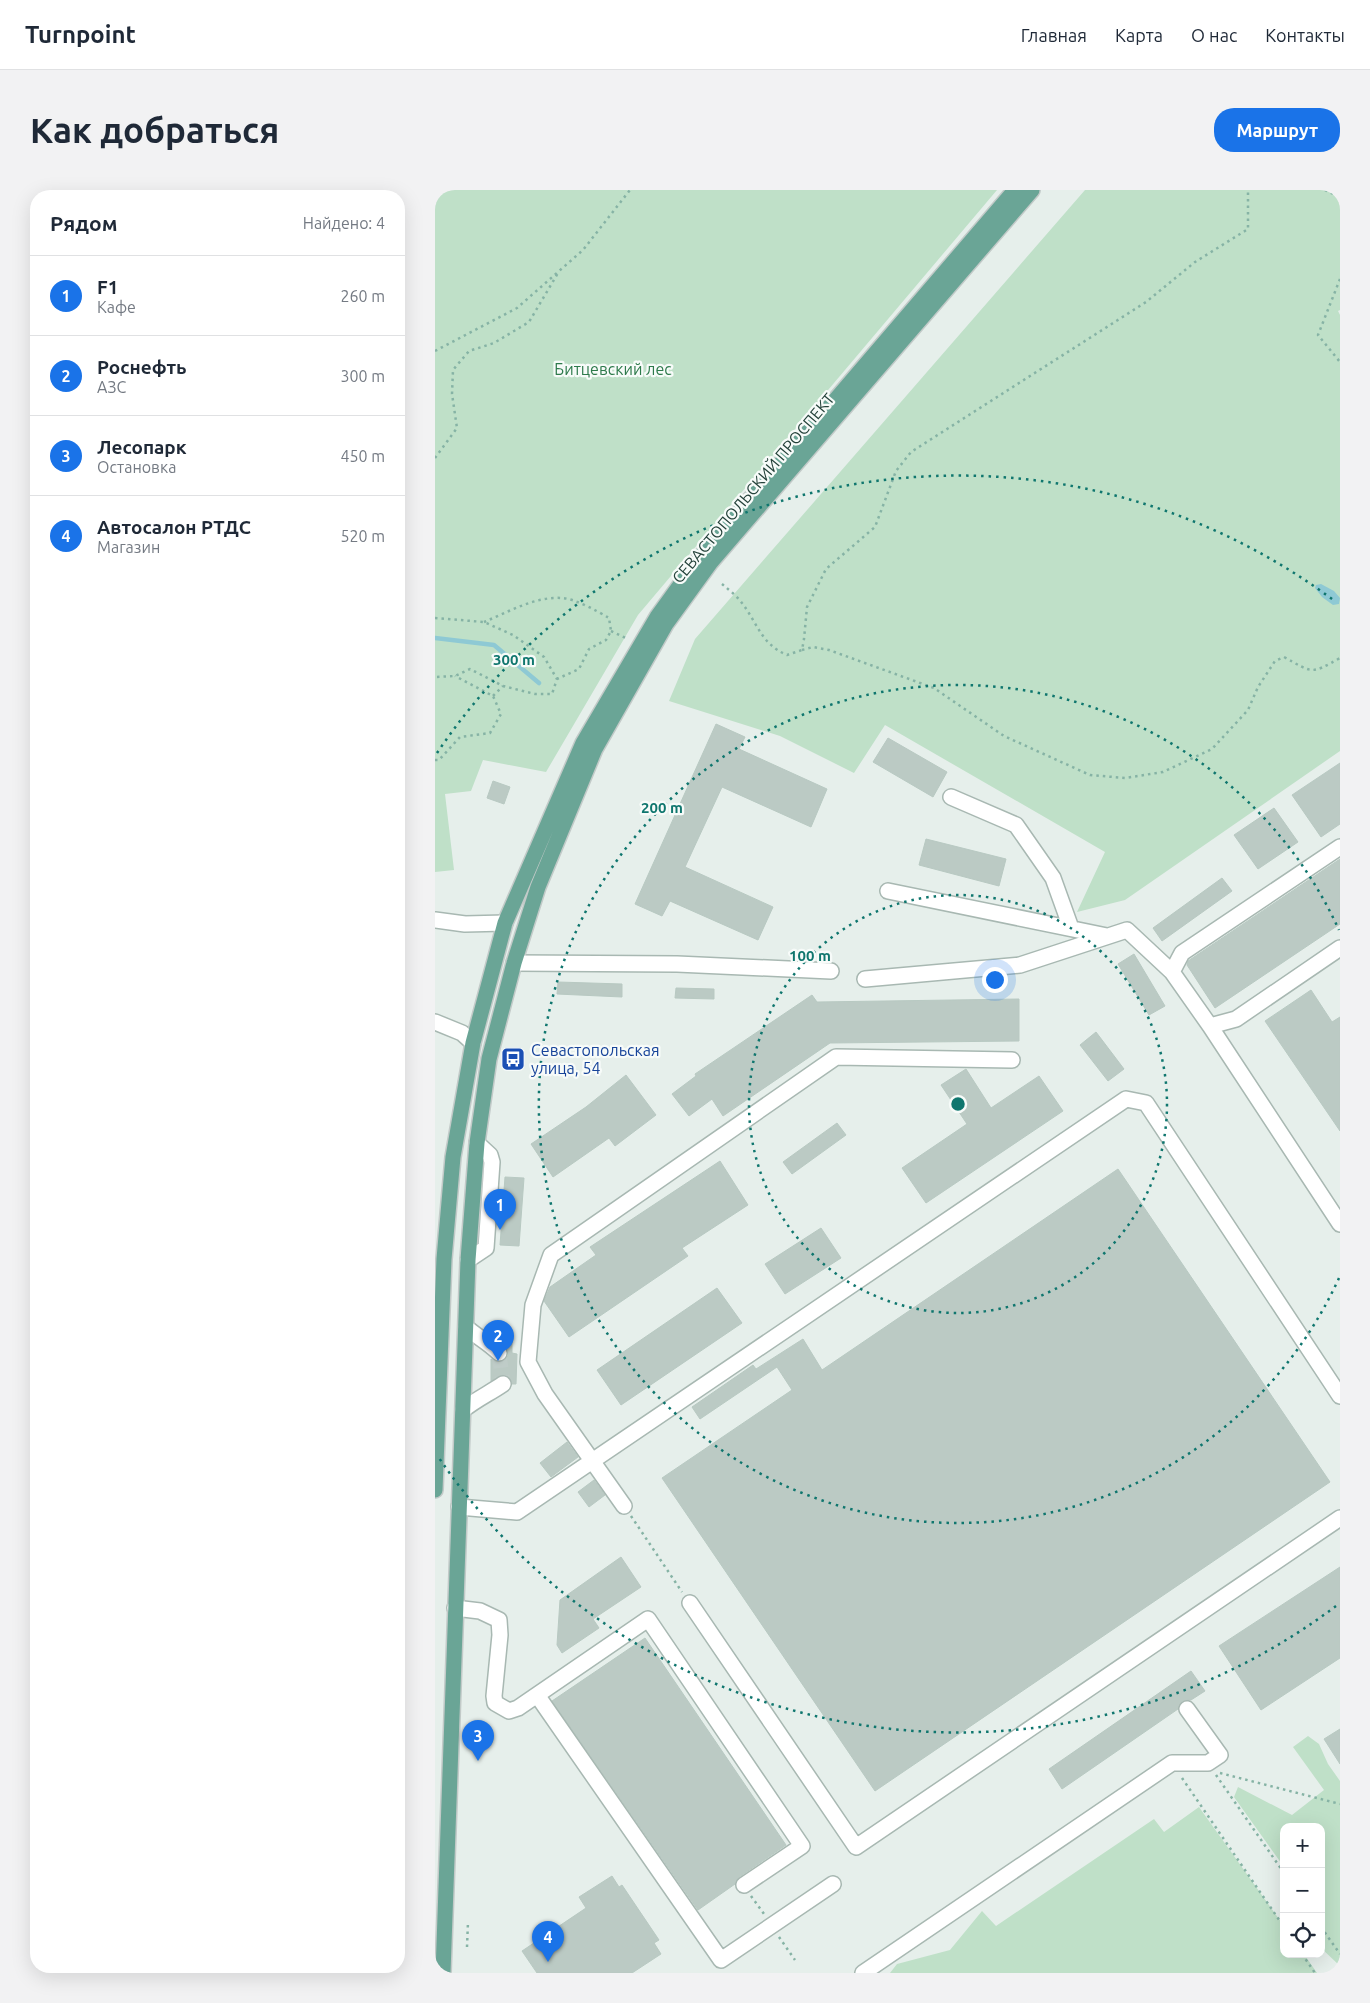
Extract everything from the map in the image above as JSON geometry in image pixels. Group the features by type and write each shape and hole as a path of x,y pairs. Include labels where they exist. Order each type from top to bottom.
{"main road":[{"name":"СЕВАСТОПОЛЬСКИЙ ПРОСПЕКТ","path":"435,1490 444,1259 453,1157 473,1043 505,923 583,743 657,617 699,559 1015,190"},
{"name":"СЕВАСТОПОЛЬСКИЙ ПРОСПЕКТ","path":"443,1973 468,1260 477,1143 489,1059 514,963 538,887 595,749 666,624 711,562 759,504 1031,190"}],"lane":[{"path":"951,797 1016,825 1053,878 1071,928"},
{"path":"1172,972 1182,953 1340,847"},
{"path":"888,891 1109,936"},
{"path":"435,920 465,924 505,923"},
{"path":"865,979 1019,965 1127,930 1172,972 1210,1026 1340,1224"},
{"path":"1210,1026 1236,1019 1340,948"},
{"path":"514,963 677,964 831,971"},
{"path":"435,1022 462,1033 473,1043"},
{"path":"624,1506 545,1394 529,1362 533,1305 551,1255 835,1057 1012,1060"},
{"path":"459,1507 517,1512 1125,1100 1146,1103 1340,1396"},
{"path":"466,1327 477,1337 487,1341 499,1353"},
{"path":"463,1410 503,1384"},
{"path":"690,1603 856,1847 1340,1518"},
{"path":"455,1608 480,1611 499,1620 500,1635 494,1696 495,1704 509,1711 518,1708 648,1619 803,1846 744,1885"},
{"path":"537,1695 721,1960 833,1884"},
{"path":"863,1973 1172,1763 1208,1763 1220,1755 1187,1709"}],"path":[{"path":"435,351 517,308 583,250 630,190"},
{"path":"802,650 807,607 826,569 875,527 895,471 911,452 1146,302 1195,262 1248,229 1248,190"},
{"path":"1325,190 1340,197"},
{"path":"435,458 457,428 452,394 453,370 469,351 494,342 529,322 560,270"},
{"path":"1340,279 1318,335 1340,362"},
{"path":"722,584 741,601 761,634 774,650 787,655 813,647 829,650 934,688 1004,736 1090,775 1125,778 1163,772 1212,750 1248,710 1257,687 1275,660 1283,657 1307,670 1318,671 1340,658"},
{"path":"435,677 455,676 470,670 503,686 535,694 552,694 557,679 579,669 589,650 606,640 611,630 609,618 564,598 541,599 484,622"},
{"path":"435,618 484,622 513,635 544,657 557,679"},
{"path":"611,630 630,641"},
{"path":"435,760 439,760 460,737 490,733 501,714 493,696 455,676"},
{"path":"493,696 503,686"},
{"path":"624,1506 690,1603"},
{"path":"1172,1763 1280,1921"},
{"path":"1281,1868 1214,1771 1340,1804"},
{"path":"467,1947 468,1922"},
{"path":"1325,1933 1340,1954"},
{"path":"1305,1958 1315,1973"}],"green space":[{"name":"Битцевский лес","path":"435,190 997,190 638,615 546,772 483,760 471,791 445,794 454,870 435,872"},
{"path":"1085,190 1340,190 1340,310 1338,311 1340,315 1340,751 1125,900 1077,912 1105,852 885,725 854,773 780,736 669,701 695,639"},
{"path":"1308,1736 1319,1744 1328,1764 1340,1781 1340,1966 1325,1952 1325,1823 1280,1823 1280,1861 1234,1797 1238,1787 1292,1815 1324,1790 1293,1747"},
{"path":"1199,1807 1280,1920 1280,1958 1307,1958 1317,1973 890,1973 897,1964 950,1950 982,1911 996,1926 1154,1819 1164,1832"}],"water":[{"path":"1321,584 1334,591 1340,598 1339,604 1333,605 1322,597 1315,588 1316,585"}],"building":[{"path":"716,724 745,737 739,749 827,789 811,827 722,787 685,867 773,907 758,940 670,901 662,916 635,904"},
{"path":"888,738 947,772 933,797 873,762"},
{"path":"1340,763 1340,824 1321,837 1292,795"},
{"path":"493,781 510,787 504,804 487,798"},
{"path":"1274,808 1298,842 1258,869 1234,835"},
{"path":"926,839 1006,859 999,886 919,865"},
{"path":"1340,859 1340,924 1215,1008 1187,965 1188,961"},
{"path":"1222,878 1232,891 1162,941 1153,928"},
{"path":"1134,954 1165,1006 1149,1015 1118,964"},
{"path":"558,982 622,984 622,997 557,994"},
{"path":"676,988 714,989 714,999 675,998"},
{"path":"1311,990 1332,1022 1340,1017 1340,1131 1265,1021"},
{"path":"812,995 817,1002 1019,999 1019,1041 830,1043 723,1116 712,1099 689,1116 672,1094 696,1076 695,1074"},
{"path":"1096,1032 1124,1069 1108,1081 1080,1045"},
{"path":"966,1069 991,1108 1039,1076 1063,1111 926,1203 902,1168 967,1124 941,1085"},
{"path":"626,1075 656,1115 615,1146 609,1138 553,1177 531,1144 586,1107"},
{"path":"837,1123 846,1135 792,1174 783,1162"},
{"path":"720,1161 748,1205 682,1248 688,1256 569,1337 544,1301 550,1287 596,1255 590,1247"},
{"path":"1118,1169 1330,1482 875,1791 662,1478 792,1390 777,1367 700,1419 692,1407 753,1365 756,1369 803,1339 822,1370"},
{"path":"505,1177 524,1178 519,1246 500,1245"},
{"path":"821,1228 841,1258 785,1294 765,1264"},
{"path":"717,1288 742,1323 621,1405 597,1370"},
{"path":"500,1341 512,1341 512,1353 517,1354 516,1384 512,1384 510,1378 503,1375 491,1381 491,1359 501,1362 508,1356 508,1350"},
{"path":"567,1442 578,1457 551,1477 540,1463"},
{"path":"594,1480 605,1495 589,1507 578,1492"},
{"path":"621,1557 641,1587 593,1619 599,1628 562,1653 557,1645 560,1600"},
{"path":"1340,1567 1340,1658 1261,1710 1219,1646"},
{"path":"645,1638 786,1845 739,1877 735,1884 698,1910 552,1701"},
{"path":"1191,1671 1205,1691 1191,1700 1182,1701 1178,1709 1062,1789 1049,1769"},
{"path":"1340,1729 1340,1764 1324,1739"},
{"path":"612,1876 619,1887 622,1885 659,1940 654,1943 661,1954 632,1973 537,1973 522,1951 586,1908 579,1897"}],"waterway":[{"path":"435,638 494,645 539,683"}],"tunnel":[{"path":"499,1353 503,1384"}],"place":[{"name":"Севастопольская улица, 54","path":"513,1059"},
{"name":"F1","path":"500,1230"},
{"name":"Роснефть","path":"498,1361"},
{"name":"Лесопарк","path":"478,1761"},
{"name":"Автосалон РТДС","path":"548,1962"}]}
